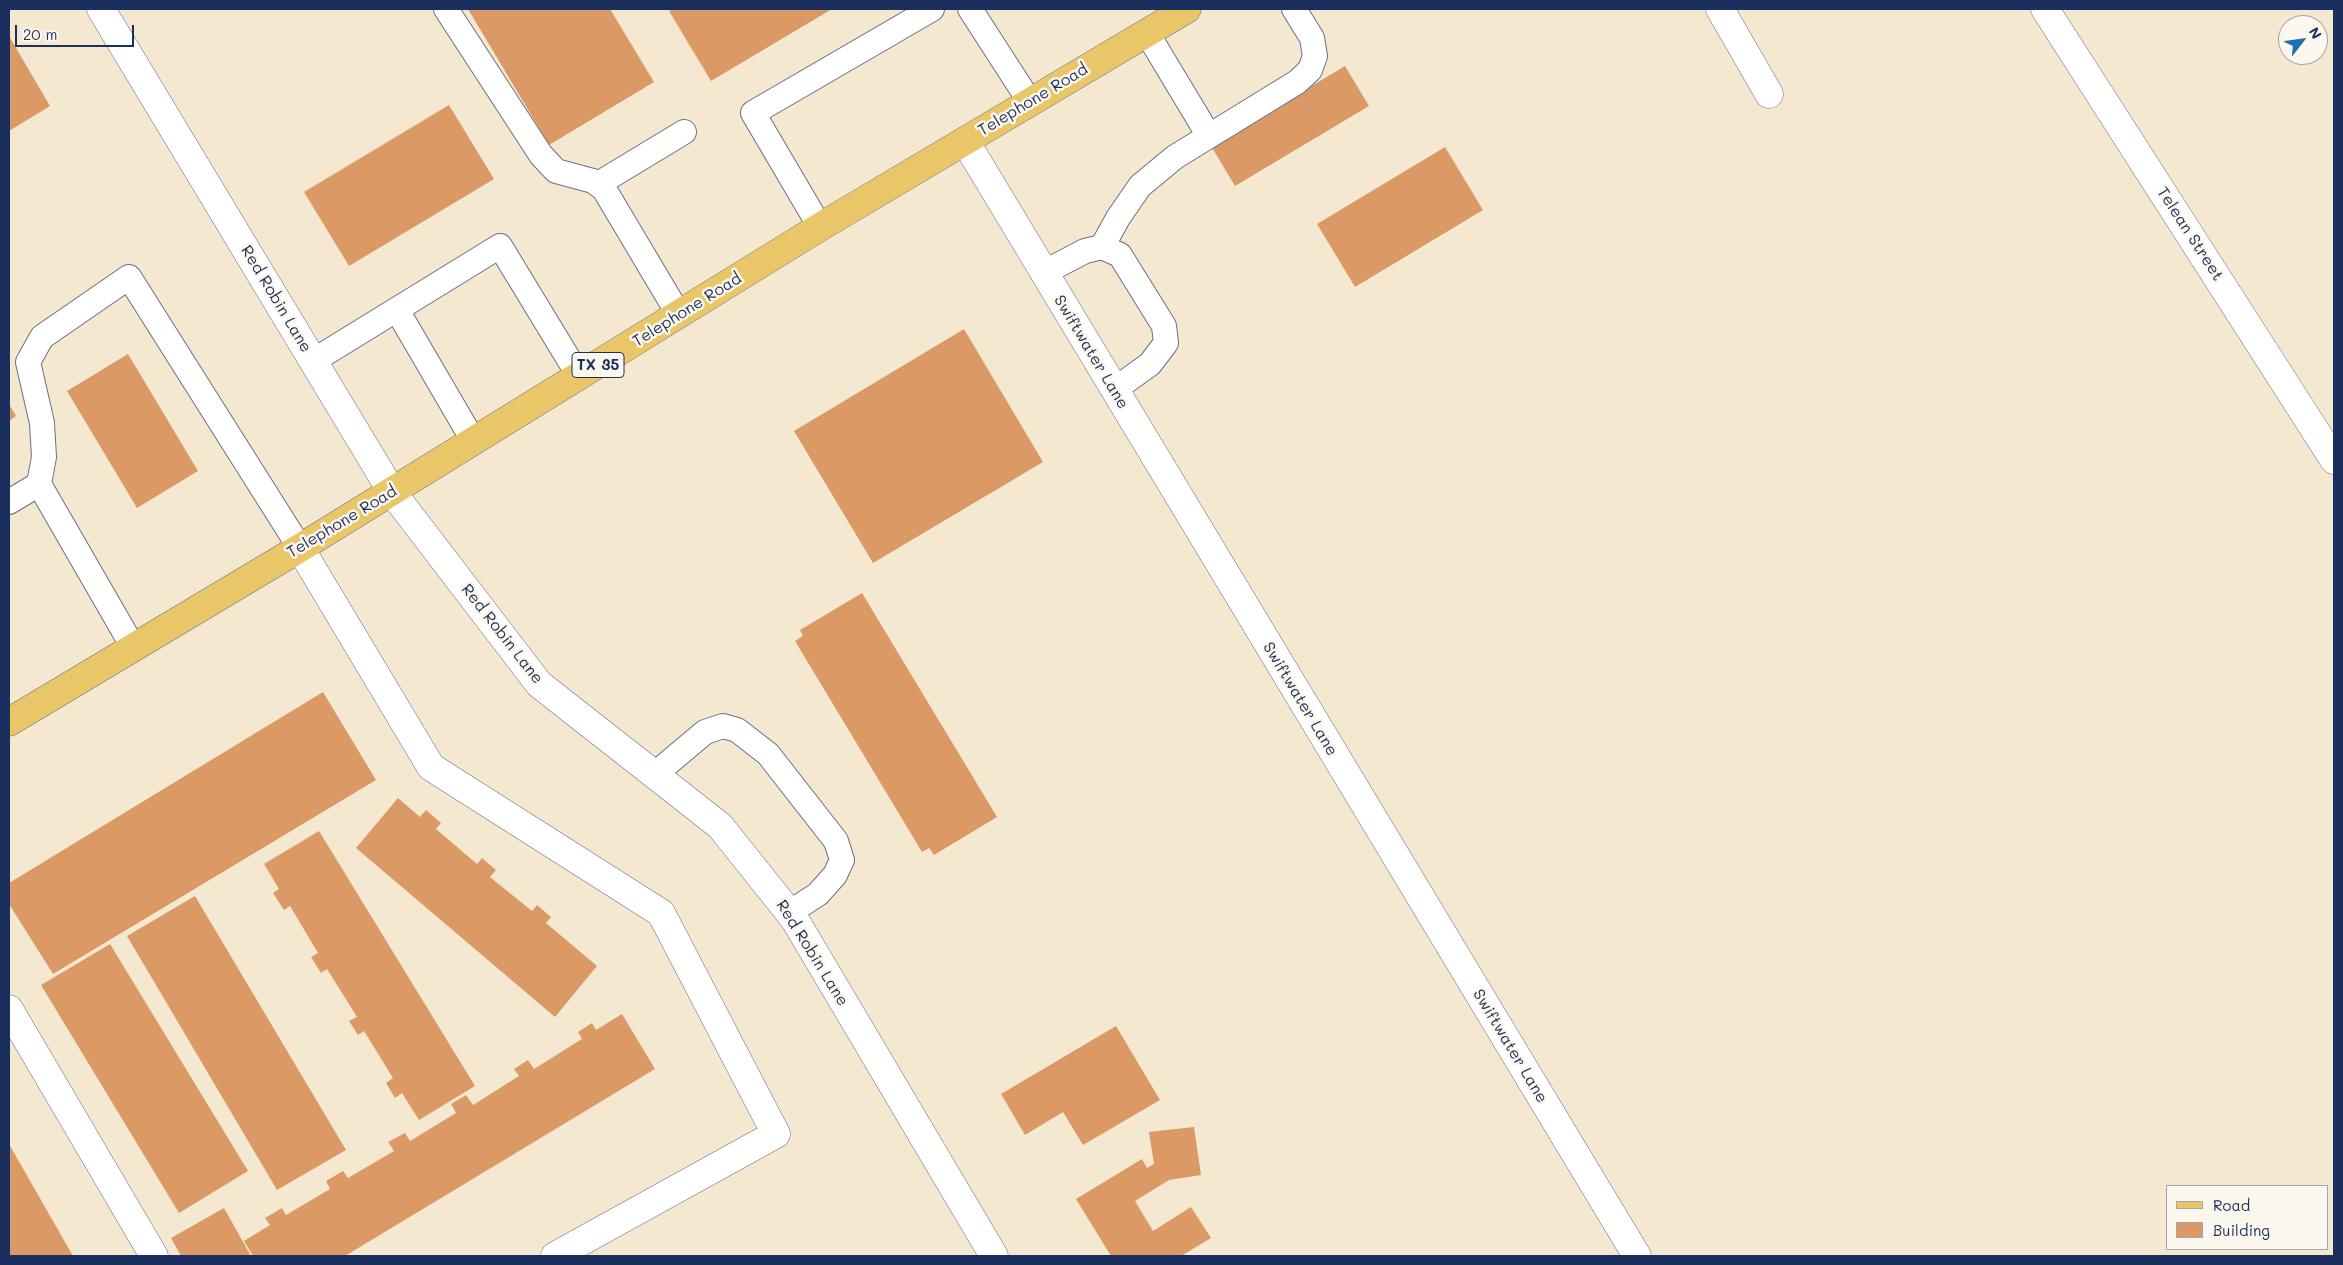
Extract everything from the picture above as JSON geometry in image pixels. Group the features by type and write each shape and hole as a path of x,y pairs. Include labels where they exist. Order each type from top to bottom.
{"main road":[{"name":"Telephone Road","path":"9,722 392,492 1164,18"}],"street":[{"name":"Red Robin Lane","path":"101,9 392,492 540,684 720,826 789,913 994,1256"},
{"path":"1720,9 1769,94"},
{"name":"Telean Street","path":"2046,9 2334,460"},
{"name":"Swiftwater Lane","path":"965,141 1637,1256"},
{"path":"300,548 431,768 661,913 776,1134 555,1256"},
{"path":"9,1009 154,1256"}],"lane":[{"path":"446,9 541,155 560,173 580,177 598,184 612,198 680,315"},
{"path":"820,228 753,113 932,9"},
{"path":"970,9 1030,102"},
{"path":"1102,247 1118,218 1140,186 1174,157 1297,82 1310,70 1315,56 1312,38 1294,9"},
{"path":"1164,18 1209,136"},
{"path":"598,184 684,132"},
{"path":"313,361 500,246 579,376"},
{"path":"1043,273 1085,251 1102,247 1120,255 1164,326 1166,343 1150,364 1114,390"},
{"path":"132,647 39,484 44,457 42,423 28,362 42,337 129,277 300,548"},
{"path":"397,310 474,442"},
{"path":"9,502 39,484"},
{"path":"655,774 706,732 723,726 737,730 768,754 836,840 842,860 835,876 818,894 789,913"}],"building":[{"path":"468,9 610,9 654,82 549,145"},
{"path":"673,9 832,9 711,81 669,11"},
{"path":"9,36 50,106 9,131"},
{"path":"1345,66 1369,106 1235,186 1211,146"},
{"path":"449,105 494,179 349,266 304,192"},
{"path":"1445,147 1483,210 1355,287 1317,224"},
{"path":"964,329 1043,462 873,563 794,431"},
{"path":"128,354 198,471 137,508 67,391"},
{"path":"9,404 16,416 9,421"},
{"path":"862,593 997,817 934,855 929,848 922,852 795,641 803,636 800,630"},
{"path":"323,692 376,780 53,974 9,904 9,883"},
{"path":"398,798 420,817 426,810 441,823 436,829 477,864 482,858 496,870 490,877 532,911 537,905 551,917 546,923 597,966 555,1017 356,848"},
{"path":"319,831 475,1086 419,1120 402,1093 395,1098 386,1083 393,1078 364,1031 358,1035 349,1021 357,1017 327,969 321,973 311,957 318,953 290,906 284,910 273,893 279,889 264,864"},
{"path":"195,896 346,1150 277,1190 127,936"},
{"path":"110,944 248,1171 179,1213 41,985"},
{"path":"622,1014 655,1069 345,1256 253,1256 244,1241 270,1225 265,1218 282,1208 286,1215 330,1189 326,1181 343,1171 348,1178 394,1151 388,1142 405,1133 410,1141 456,1113 451,1104 466,1095 473,1105 519,1076 514,1069 528,1060 534,1069 582,1039 578,1032 592,1023 596,1030"},
{"path":"1116,1026 1160,1100 1083,1145 1063,1112 1025,1135 1001,1094"},
{"path":"1194,1127 1201,1175 1169,1180 1135,1201 1153,1231 1191,1207 1211,1238 1181,1256 1111,1256 1076,1199 1142,1159 1147,1168 1154,1164 1149,1132"},
{"path":"9,1144 73,1256 9,1256"},
{"path":"224,1208 251,1256 181,1256 171,1238"}]}
